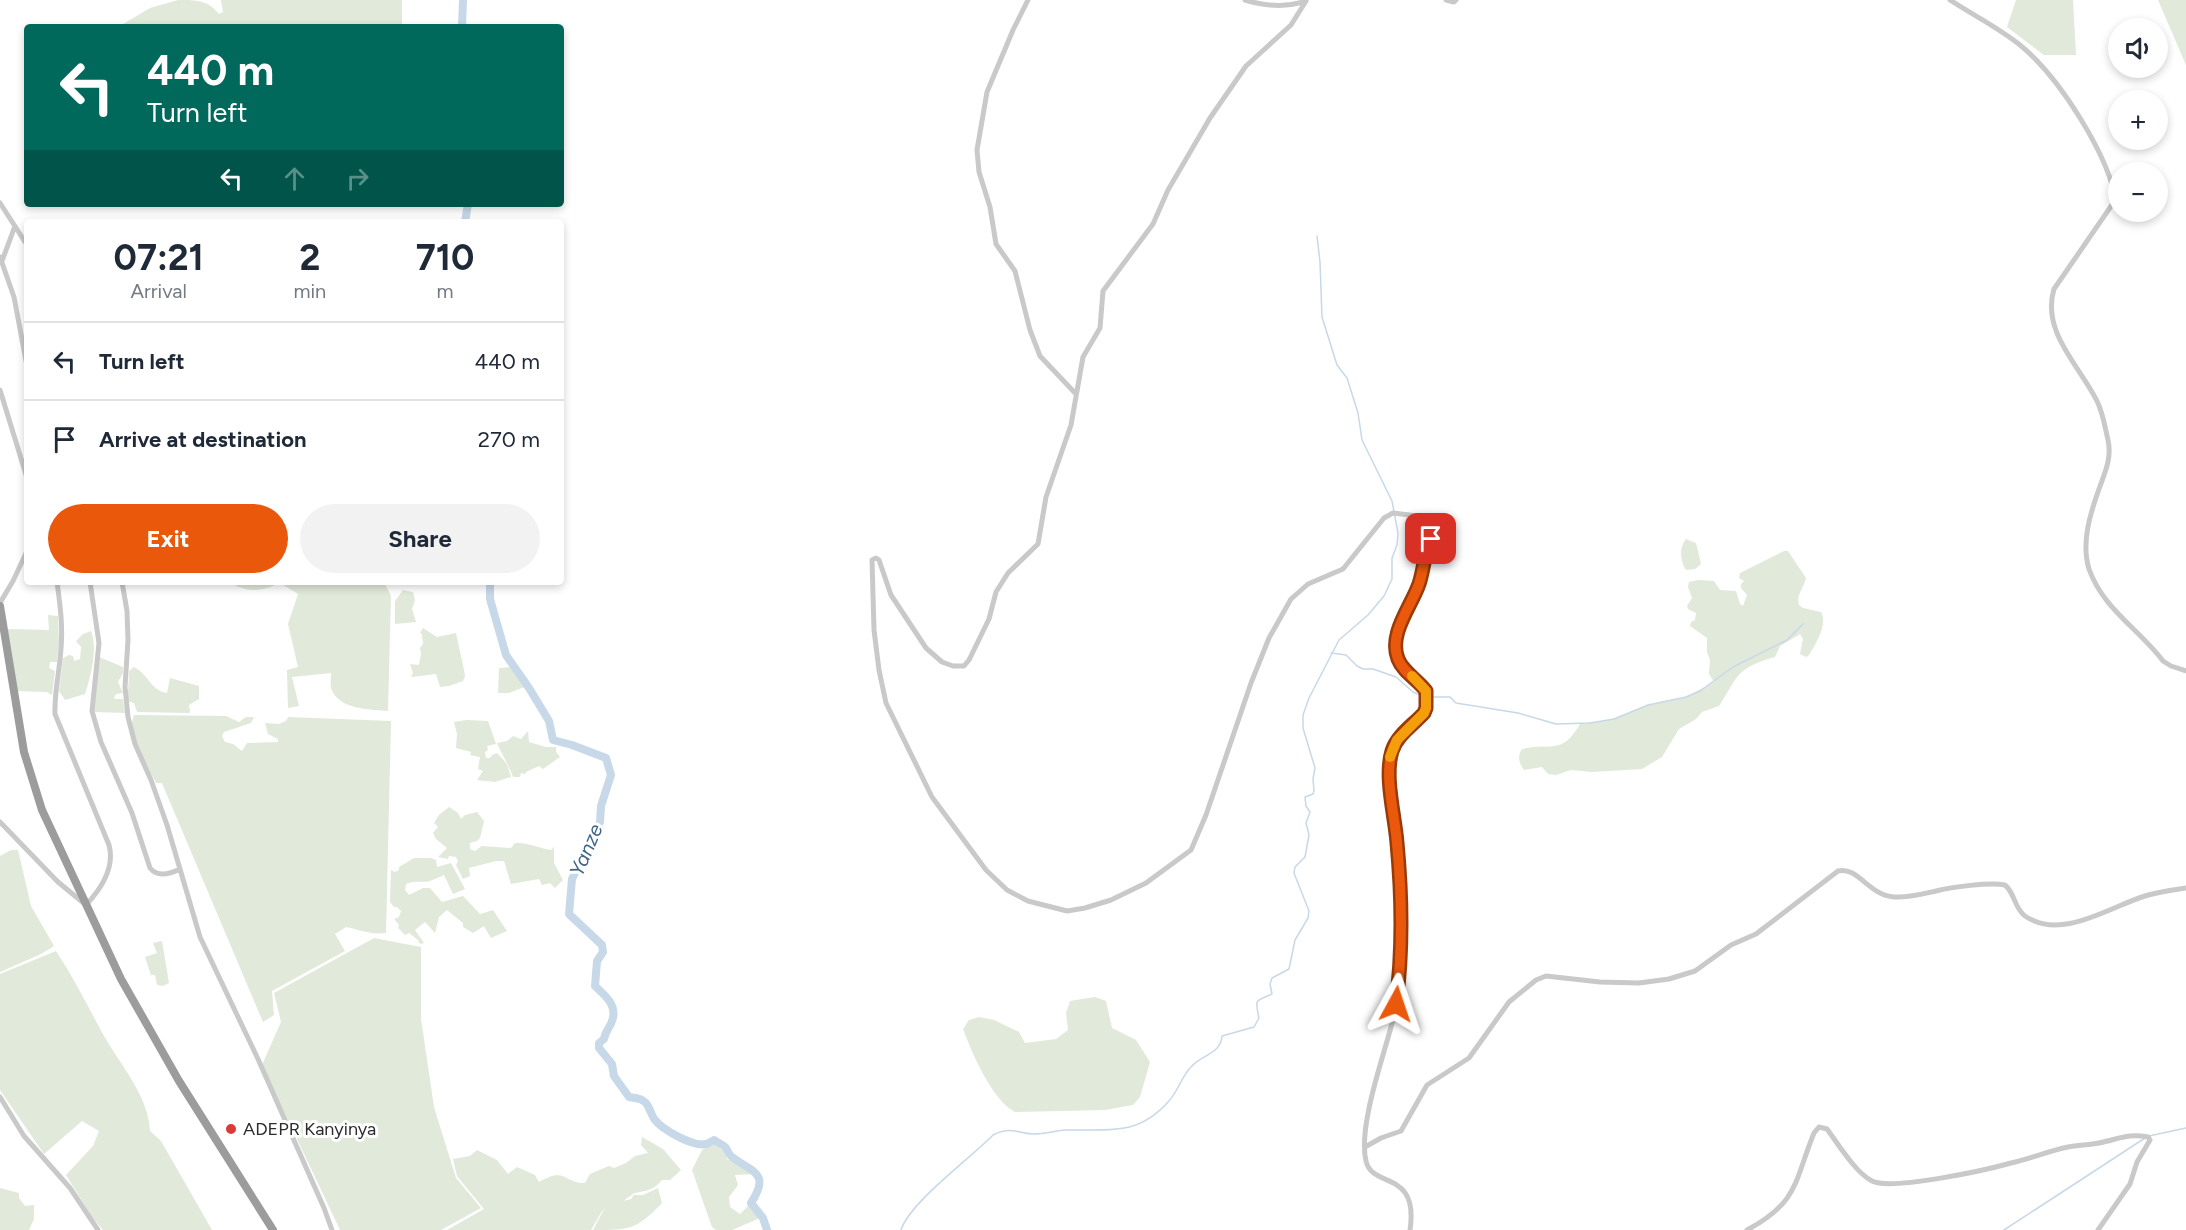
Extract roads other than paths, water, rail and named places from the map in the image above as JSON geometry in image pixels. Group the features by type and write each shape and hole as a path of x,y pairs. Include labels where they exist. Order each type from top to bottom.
{"highway":[{"path":"0,605 24,752 42,810 121,979 225,1156 273,1230"}],"street":[{"path":"1028,0 987,92 977,150 979,172 990,207 996,244 1015,271 1030,330 1040,356 1076,394"},
{"path":"1245,0 1277,5 1308,1"},
{"path":"1446,0 1454,2 1456,0"},
{"path":"1950,0 2019,44 2049,74 2086,128 2108,178"},
{"path":"1308,1 1290,24 1246,66 1210,118 1174,180 1153,224 1103,291 1100,328 1083,357 1071,425 1046,497 1038,544 1008,573 996,592 989,619 964,666 952,666 942,662 926,648 891,595 879,560 874,559 871,566 874,630 886,703 932,797 986,870 1007,890 1028,901 1066,911 1111,900 1146,883 1191,850 1206,815 1251,683 1269,638 1291,598 1308,584 1343,569 1384,518 1394,513 1425,517"},
{"path":"0,203 24,241"},
{"path":"2108,214 2054,289 2051,298 2052,314 2061,343 2097,400 2109,444 2108,464 2087,527 2085,554 2090,570 2105,598 2163,661 2186,671"},
{"path":"15,226 1,261 14,297 24,350"},
{"path":"0,390 24,468"},
{"path":"1410,1230 1413,1212 1408,1196 1396,1185 1371,1171 1365,1161 1365,1147 1374,1092 1398,991 1400,904 1390,758 1397,740 1424,713 1426,708 1426,691 1401,664 1395,646 1400,624 1418,587 1425,552 1438,523"},
{"path":"0,605 24,557"},
{"path":"0,822 58,882 86,904 101,888 111,852 55,714 61,648 61,615 57,585"},
{"path":"90,585 99,643 92,703 98,731 132,813 150,868 153,872 161,874 180,869"},
{"path":"122,585 128,630 125,687 128,717 135,744 151,780 200,937 258,1059 332,1230"},
{"path":"1365,1147 1401,1131 1427,1085 1469,1058 1509,1002 1536,980 1546,976 1600,982 1639,983 1669,979 1695,972 1726,949 1756,934 1838,871 1847,870 1873,890 1894,897 1953,888 2001,884 2009,888 2022,914 2030,919 2050,924 2065,924 2082,920 2144,896 2186,888"},
{"path":"0,1097 24,1136 70,1188 98,1230"},
{"path":"1747,1230 1771,1215 1788,1198 1796,1186 1814,1133 1819,1127 1827,1130 1865,1176 1876,1182 1887,1184 1930,1179 2009,1164 2067,1147 2104,1142 2131,1134 2148,1137 2150,1140 2138,1162 2130,1184 2098,1230"}],"waterway":[{"name":"Yanze","path":"462,24 463,0"},
{"name":"Yanze","path":"466,219 468,207"},
{"path":"901,1230 907,1219 928,1194 999,1132 1009,1130 1041,1134 1065,1130 1108,1130 1121,1129 1145,1121 1171,1098 1191,1067 1218,1047 1222,1036 1254,1027 1259,1018 1258,1001 1272,994 1270,984 1272,978 1289,969 1295,940 1308,918 1309,911 1294,873 1295,867 1305,857 1309,835 1306,823 1310,812 1306,806 1305,797 1313,794 1314,791 1315,768 1303,728 1303,715 1309,698 1339,640 1368,615 1384,596 1392,579 1392,558 1397,545 1398,533 1392,501 1362,440 1358,413 1347,378 1337,365 1322,317 1317,236"},
{"name":"Yanze","path":"490,585 490,599 506,655 549,721 553,740 606,758 611,775 601,806 600,822 572,879 569,914 602,945 603,952 597,961 595,986 610,1001 613,1015 604,1039 599,1043 599,1048 612,1064 614,1076 629,1097 644,1101 659,1124 671,1133 694,1143 706,1144 714,1140 756,1174 759,1184 751,1203 763,1218 767,1230"},
{"path":"1429,697 1450,697 1456,703 1518,713 1556,724 1590,723 1614,719 1648,705 1686,697 1700,691 1733,667 1787,640 1803,624"},
{"path":"1331,653 1346,655 1363,669 1373,669 1396,677 1413,692 1422,696"},
{"path":"2149,1136 2186,1128"},
{"path":"2004,1230 2145,1138"}],"place":[{"name":"ADEPR Kanyinya","path":"231,1129"}]}
